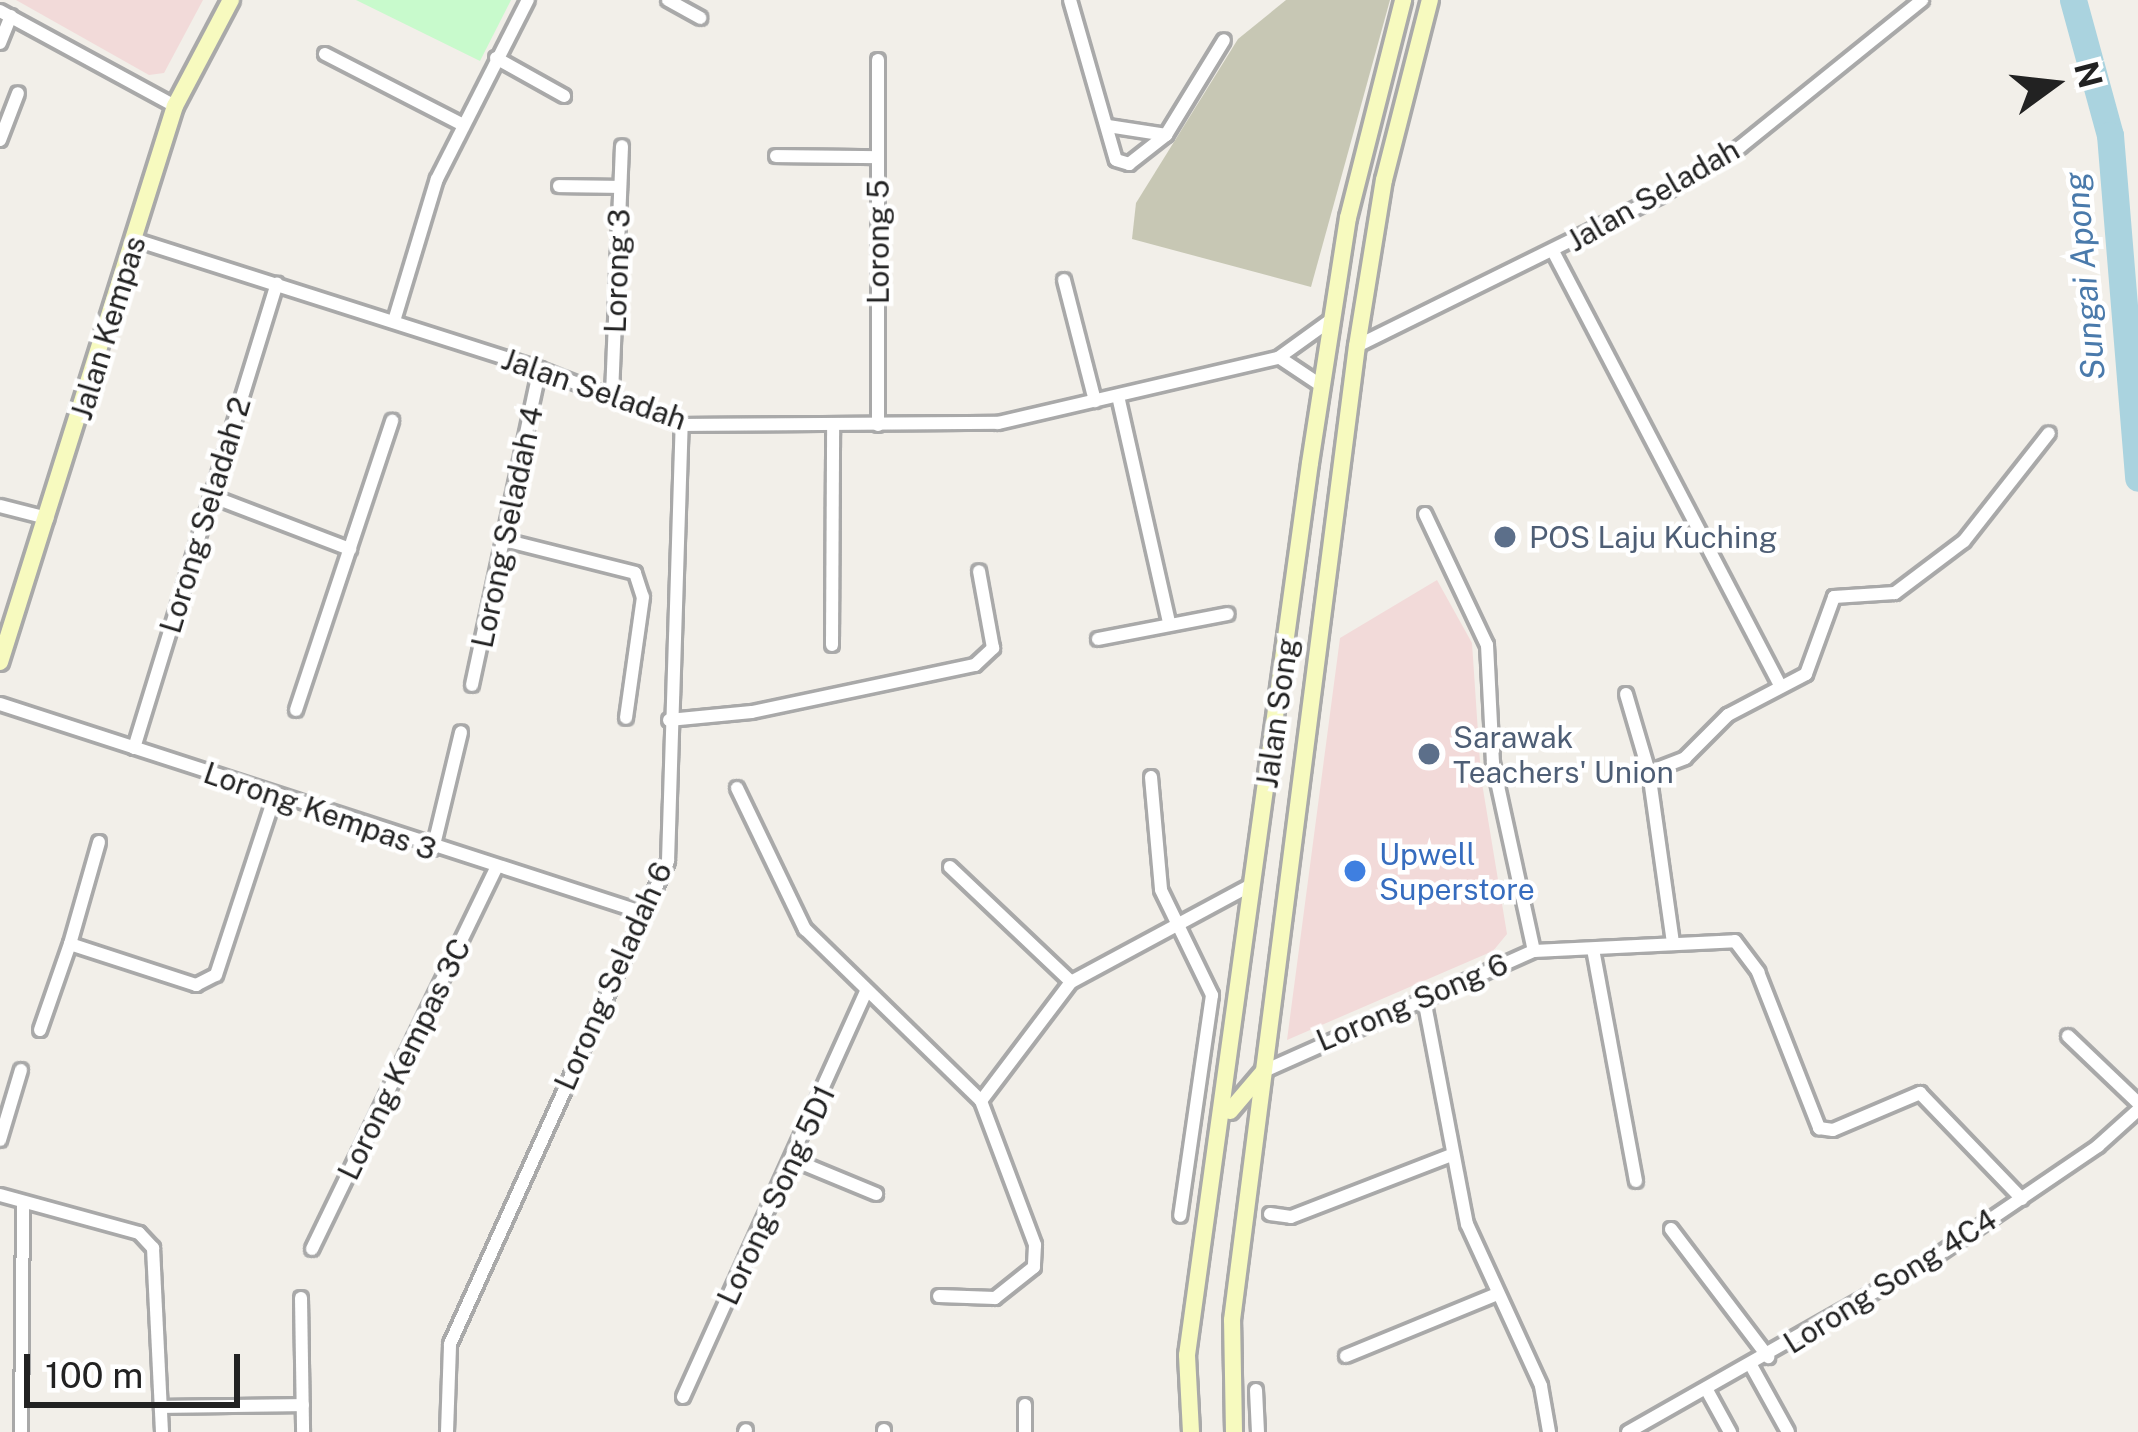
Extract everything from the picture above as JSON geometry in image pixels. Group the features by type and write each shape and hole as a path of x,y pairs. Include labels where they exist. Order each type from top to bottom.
{"main road":[{"name":"Jalan Kempas","path":"0,662 175,106 231,0"},
{"name":"Jalan Song","path":"1191,1432 1187,1355 1225,1122 1322,386 1348,218 1403,0"},
{"name":"Jalan Song","path":"1234,1432 1232,1320 1357,346 1384,180 1430,0"},
{"path":"1255,884 1273,882 1291,860"},
{"path":"1225,1122 1244,1086 1264,1071"}],"street":[{"path":"394,321 461,124 528,0"},
{"path":"668,0 700,18"},
{"path":"1070,0 1116,160 1129,164 1166,135 1224,40"},
{"name":"Jalan Seladah","path":"1357,346 1554,253 1740,147 1922,0"},
{"path":"0,43 5,14 175,106"},
{"path":"325,54 461,124"},
{"path":"496,58 564,95"},
{"name":"Lorong 5","path":"878,60 878,425"},
{"path":"0,140 18,93"},
{"path":"1108,126 1166,135"},
{"name":"Lorong 3","path":"612,395 622,146"},
{"path":"776,156 878,157"},
{"path":"559,186 620,187"},
{"name":"Jalan Seladah","path":"136,240 539,369 682,425 833,428 998,423 1278,358"},
{"path":"1554,253 1780,686"},
{"path":"1064,280 1095,401"},
{"name":"Lorong Seladah 2","path":"134,748 277,283"},
{"path":"1278,358 1311,341 1333,318"},
{"path":"1278,358 1307,369 1322,386"},
{"name":"Lorong Seladah 4","path":"472,685 508,541 539,369"},
{"path":"1118,396 1169,623"},
{"path":"296,710 392,421"},
{"name":"Lorong Seladah 6","path":"447,1432 450,1344 641,912 668,861 682,425"},
{"path":"832,645 833,428"},
{"path":"1649,772 1685,758 1728,715 1806,674 1816,658 1834,597 1895,593 1964,541 2049,433"},
{"path":"211,496 350,549"},
{"path":"0,506 47,518"},
{"path":"1425,514 1487,646 1493,763 1534,951"},
{"path":"508,541 635,573 643,597 626,718"},
{"path":"669,720 752,712 975,665 993,648 979,571"},
{"path":"1098,639 1228,614"},
{"path":"1626,694 1649,772 1673,942"},
{"name":"Lorong Kempas 3","path":"0,704 433,850 641,912"},
{"path":"433,850 461,732"},
{"path":"1151,777 1161,890 1212,995 1180,1216"},
{"path":"737,788 805,929 980,1101 1035,1245 1034,1267 995,1298 939,1296"},
{"path":"70,944 196,985 210,981 275,796"},
{"path":"40,1030 99,842"},
{"path":"950,867 1071,982"},
{"name":"Lorong Kempas 3C","path":"312,1249 496,869"},
{"path":"980,1101 1071,982 1255,884"},
{"name":"Lorong Song 6","path":"1264,1071 1534,951 1709,939 1747,950 1819,1128 1833,1130 1919,1093 2022,1199"},
{"path":"1593,949 1636,1181"},
{"name":"Lorong Song 5D1","path":"683,1396 794,1160 866,992"},
{"path":"1424,999 1467,1224 1540,1386 1549,1432"},
{"path":"2068,1036 2138,1106"},
{"path":"0,1140 21,1070"},
{"name":"Lorong Song 4C4","path":"1628,1432 1752,1367 2022,1199 2138,1106"},
{"path":"1270,1214 1291,1217 1452,1155"},
{"path":"794,1160 875,1194"},
{"path":"0,1195 139,1233 154,1248 162,1432"},
{"path":"21,1432 23,1204"},
{"path":"1671,1229 1768,1357"},
{"path":"1346,1356 1497,1294"},
{"path":"301,1298 303,1432"},
{"path":"1752,1367 1788,1432"},
{"path":"1256,1390 1258,1432"},
{"path":"1708,1392 1730,1432"},
{"path":"162,1407 303,1405"},
{"path":"1025,1405 1025,1432"}],"shaded area":[{"path":"16,0 203,0 164,73 149,75"},
{"path":"1286,0 1390,0 1311,287 1132,239 1136,203 1238,39"},
{"path":"1437,580 1472,643 1481,777 1507,934 1493,951 1287,1040 1340,638"}],"green space":[{"path":"356,0 511,0 480,61"}],"waterway":[{"name":"Sungai Apong","path":"2073,0 2110,135 2138,478"}],"place":[{"name":"POS Laju Kuching","path":"1505,537"},
{"name":"Sarawak Teachers' Union","path":"1429,754"},
{"name":"Upwell Superstore","path":"1355,871"}]}
